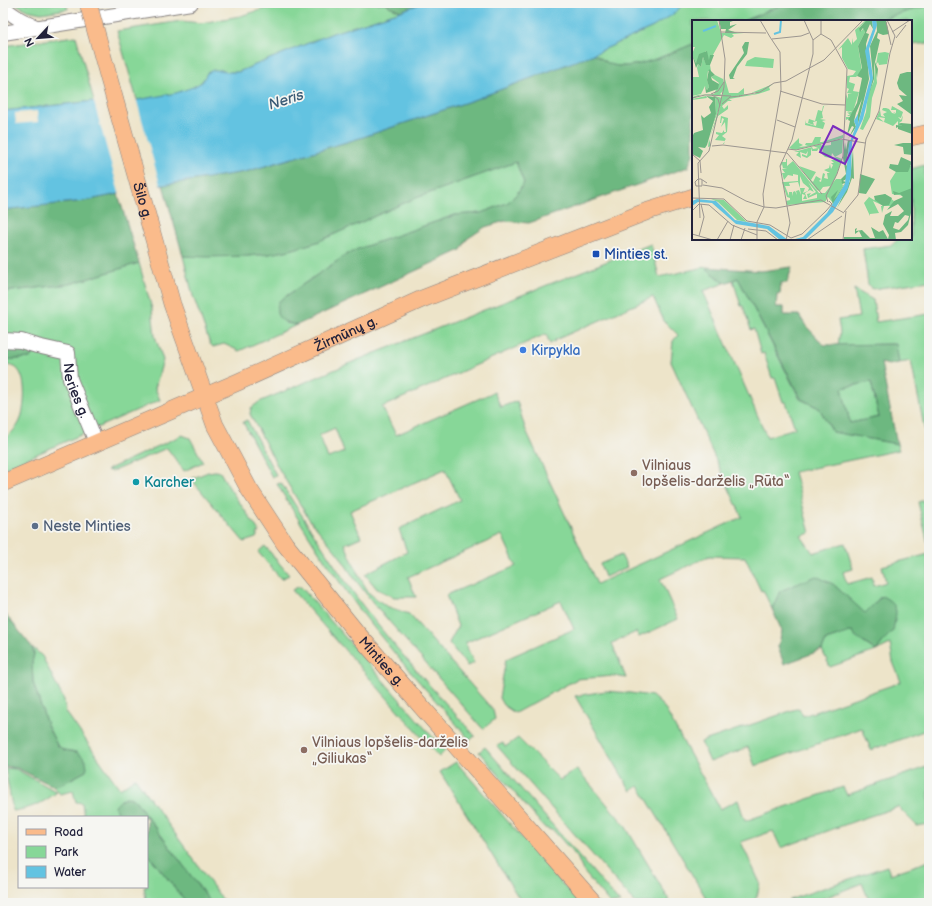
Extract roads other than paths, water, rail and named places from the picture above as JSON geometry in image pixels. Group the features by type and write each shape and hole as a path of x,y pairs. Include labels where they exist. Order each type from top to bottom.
{"main road":[{"name":"Šilo g.","path":"88,3 172,304 206,396"},
{"path":"912,137 929,133"},
{"name":"Žirmūnų g.","path":"3,483 206,396 422,299 559,245 692,197"},
{"name":"Minties g.","path":"206,396 215,425 231,456 249,488 285,544 356,632 594,903"}],"street":[{"path":"3,33 170,5 191,3"},
{"path":"3,6 24,22 39,28"},
{"name":"Neries g.","path":"3,340 21,340 37,346 68,353 70,379 96,442"}],"water":[{"name":"Neris","path":"422,3 685,3 672,15 653,27 594,54 473,100 360,138 245,172 163,185 84,201 3,210 3,111 94,101 137,100 176,93 202,82 207,73 213,70 238,72 333,33"}],"place":[{"name":"Minties st.","path":"596,254"},
{"name":"Kirpykla","path":"523,350"},
{"name":"Vilniaus lopšelis-darželis „Rūta“","path":"634,473"},
{"name":"Karcher","path":"136,482"},
{"name":"Neste Minties","path":"35,526"},
{"name":"Vilniaus lopšelis-darželis „Giliukas“","path":"304,750"}]}
